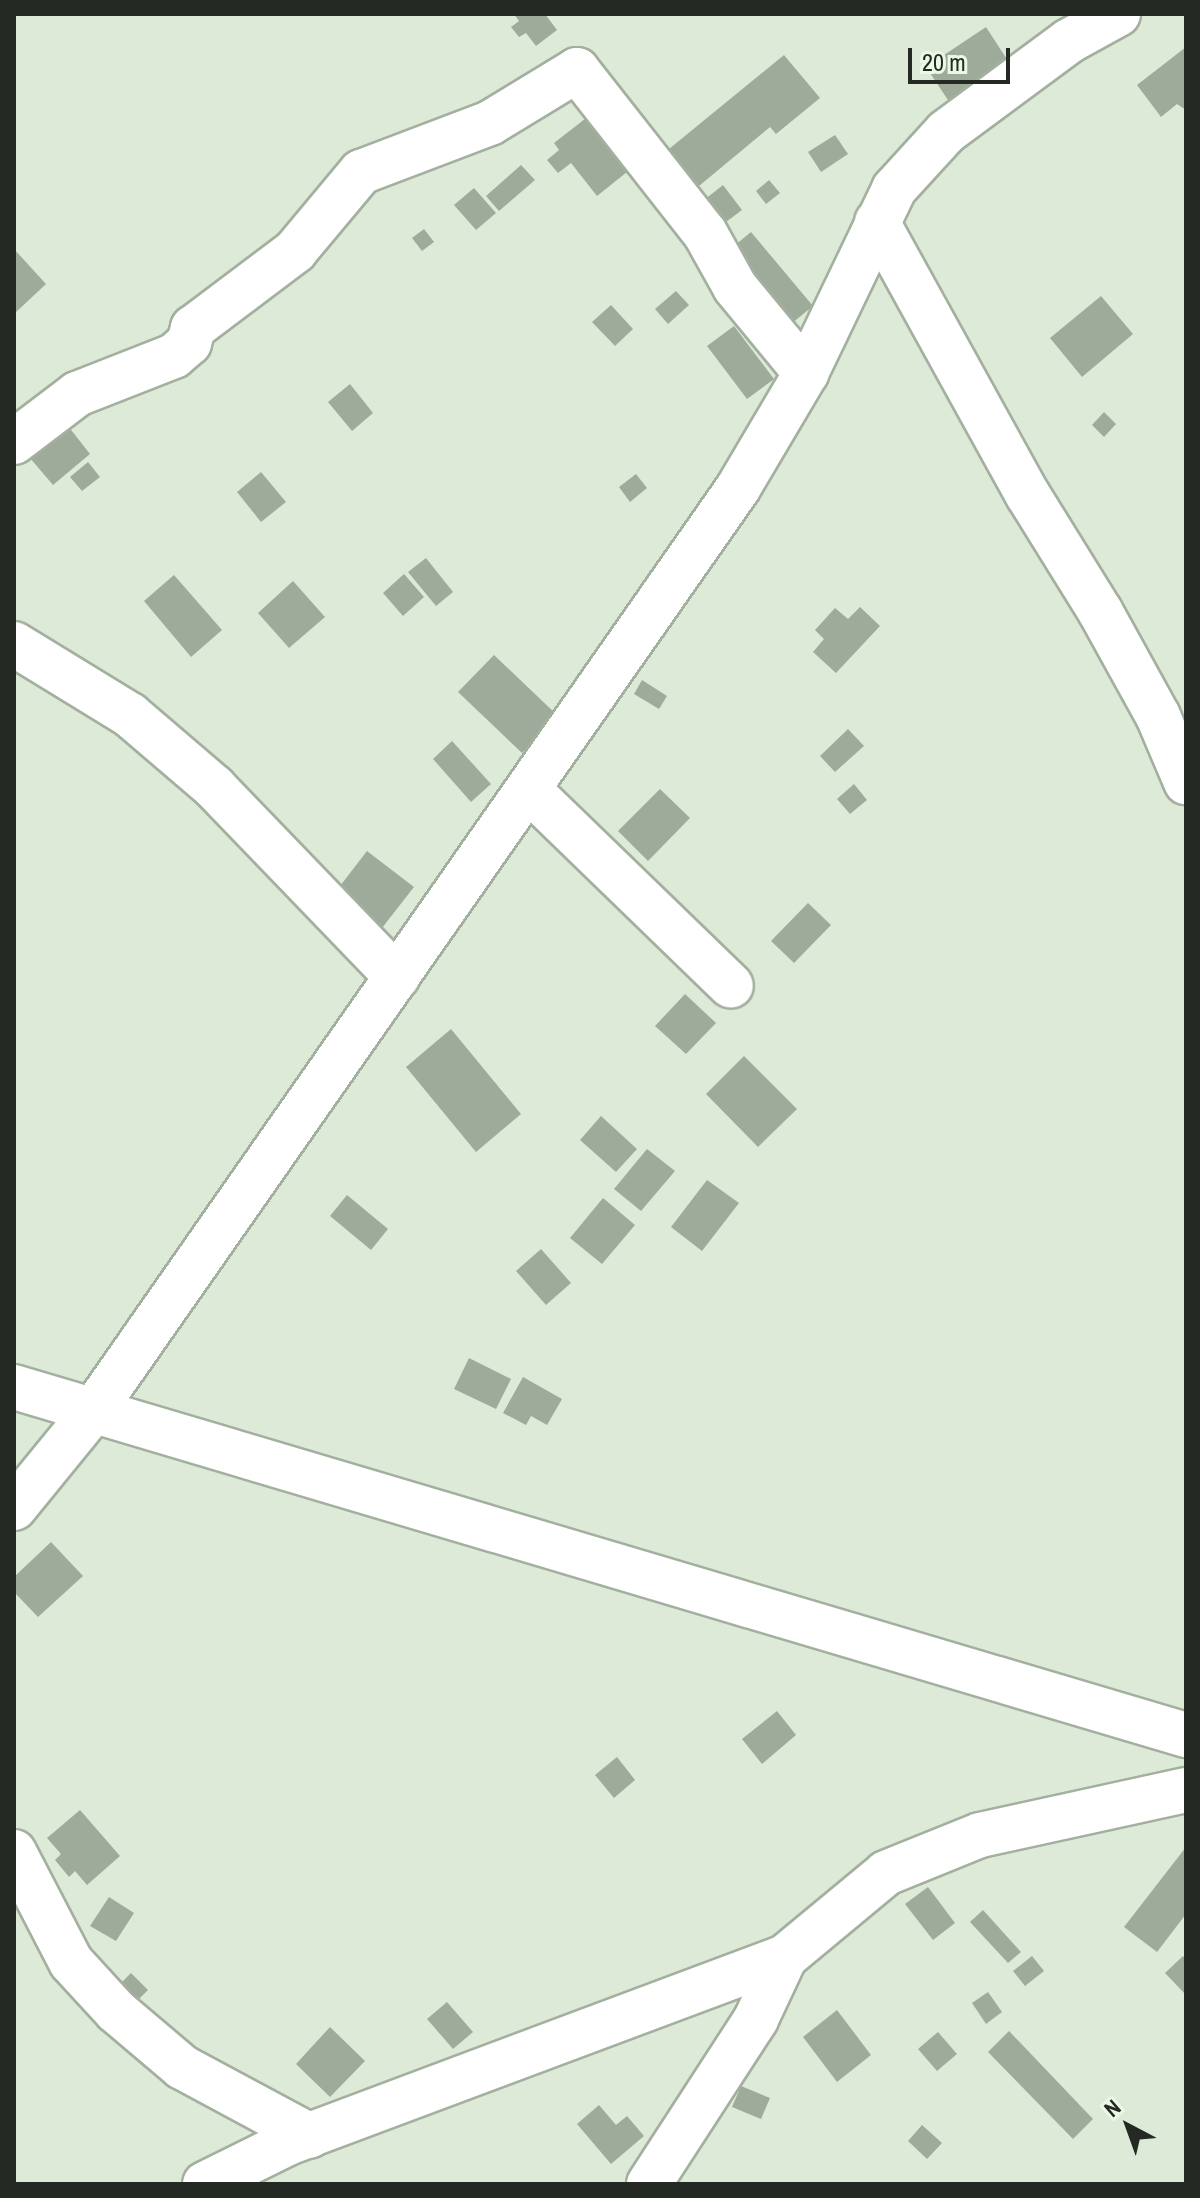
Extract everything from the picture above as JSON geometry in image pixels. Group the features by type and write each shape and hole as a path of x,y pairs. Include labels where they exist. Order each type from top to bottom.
{"street":[{"path":"14,1508 93,1411 265,1158 397,977 738,488 806,373 877,222 903,178 946,132 1069,41 1118,14"},
{"path":"14,442 77,394 174,356 189,343 193,328 295,251 361,172 490,123 577,70 705,233 735,287 806,373"},
{"path":"877,222 1028,495 1107,624 1186,782"},
{"path":"14,644 130,715 214,787 397,977"},
{"path":"529,790 731,986"},
{"path":"14,1387 1186,1735"},
{"path":"205,2184 310,2136 785,1957 886,1873 980,1835 1186,1790"},
{"path":"14,1852 71,1962 116,2011 182,2067 310,2136"},
{"path":"649,2184 756,2019 785,1957"}],"building":[{"path":"514,14 545,14 557,30 536,46 526,33 519,37 511,27 519,21"},
{"path":"986,27 1010,64 950,103 926,67"},
{"path":"1186,47 1186,110 1177,104 1161,117 1137,85"},
{"path":"784,55 820,98 776,134 770,127 699,186 669,149"},
{"path":"590,115 632,168 597,196 571,163 558,173 547,160 559,150 554,143"},
{"path":"835,135 848,154 821,172 808,152"},
{"path":"521,165 535,180 499,211 486,196"},
{"path":"769,180 780,193 766,204 756,191"},
{"path":"723,185 742,210 722,225 704,200"},
{"path":"474,188 496,213 476,230 454,205"},
{"path":"424,229 434,242 422,251 412,238"},
{"path":"751,232 813,306 785,329 723,255"},
{"path":"14,249 46,284 14,314"},
{"path":"676,291 689,305 668,324 655,309"},
{"path":"1101,296 1133,334 1082,377 1050,338"},
{"path":"611,305 633,329 615,346 592,322"},
{"path":"734,326 774,379 747,399 707,346"},
{"path":"350,384 373,413 352,431 328,402"},
{"path":"1104,412 1116,424 1104,437 1092,425"},
{"path":"68,426 90,454 53,485 30,458"},
{"path":"88,462 100,477 82,491 70,477"},
{"path":"261,472 286,502 261,522 237,492"},
{"path":"636,474 647,488 630,502 619,487"},
{"path":"426,558 453,592 436,606 408,572"},
{"path":"404,574 424,597 403,616 383,593"},
{"path":"174,575 222,630 191,657 144,601"},
{"path":"293,581 325,617 289,648 258,613"},
{"path":"860,607 880,626 836,673 813,652 824,639 815,630 835,608 848,619"},
{"path":"494,655 558,716 522,753 458,692"},
{"path":"642,680 667,696 659,709 634,694"},
{"path":"848,729 864,746 835,772 820,756"},
{"path":"452,741 491,784 471,802 433,759"},
{"path":"854,784 867,800 850,814 837,799"},
{"path":"660,789 690,818 648,861 618,831"},
{"path":"367,851 414,887 382,928 356,908 330,899"},
{"path":"808,903 831,925 794,963 771,941"},
{"path":"685,994 716,1023 686,1054 655,1026"},
{"path":"451,1029 521,1114 476,1152 406,1067"},
{"path":"744,1056 797,1109 758,1147 706,1094"},
{"path":"601,1116 637,1149 616,1172 580,1140"},
{"path":"647,1149 675,1171 641,1211 614,1189"},
{"path":"707,1180 739,1203 702,1251 671,1227"},
{"path":"347,1195 388,1229 371,1250 330,1216"},
{"path":"603,1198 635,1225 602,1264 570,1238"},
{"path":"541,1249 571,1283 546,1305 516,1271"},
{"path":"469,1358 511,1379 496,1409 454,1389"},
{"path":"523,1377 562,1399 547,1425 531,1416 526,1425 503,1413"},
{"path":"51,1542 83,1576 38,1617 14,1592 14,1577"},
{"path":"777,1711 796,1735 762,1764 742,1739"},
{"path":"617,1757 635,1780 614,1798 595,1775"},
{"path":"80,1810 120,1856 87,1885 75,1871 69,1877 55,1860 61,1854 47,1838"},
{"path":"1186,1847 1186,1914 1157,1952 1124,1927"},
{"path":"928,1887 955,1923 933,1940 905,1904"},
{"path":"109,1897 134,1913 116,1941 90,1926"},
{"path":"983,1910 1021,1952 1008,1963 970,1922"},
{"path":"1032,1956 1044,1971 1025,1986 1013,1971"},
{"path":"1183,1956 1186,1960 1186,1995 1165,1973"},
{"path":"131,1973 148,1990 132,2006 115,1989"},
{"path":"988,1992 1002,2012 986,2024 972,2003"},
{"path":"447,2002 473,2032 453,2049 427,2019"},
{"path":"837,2010 871,2055 837,2082 803,2037"},
{"path":"330,2027 365,2061 330,2097 296,2064"},
{"path":"1009,2031 1093,2119 1073,2139 988,2052"},
{"path":"938,2032 957,2054 937,2071 918,2049"},
{"path":"741,2086 770,2098 761,2119 732,2107"},
{"path":"599,2105 616,2125 627,2116 644,2136 611,2164 577,2124"},
{"path":"922,2125 942,2143 927,2159 908,2141"}]}
